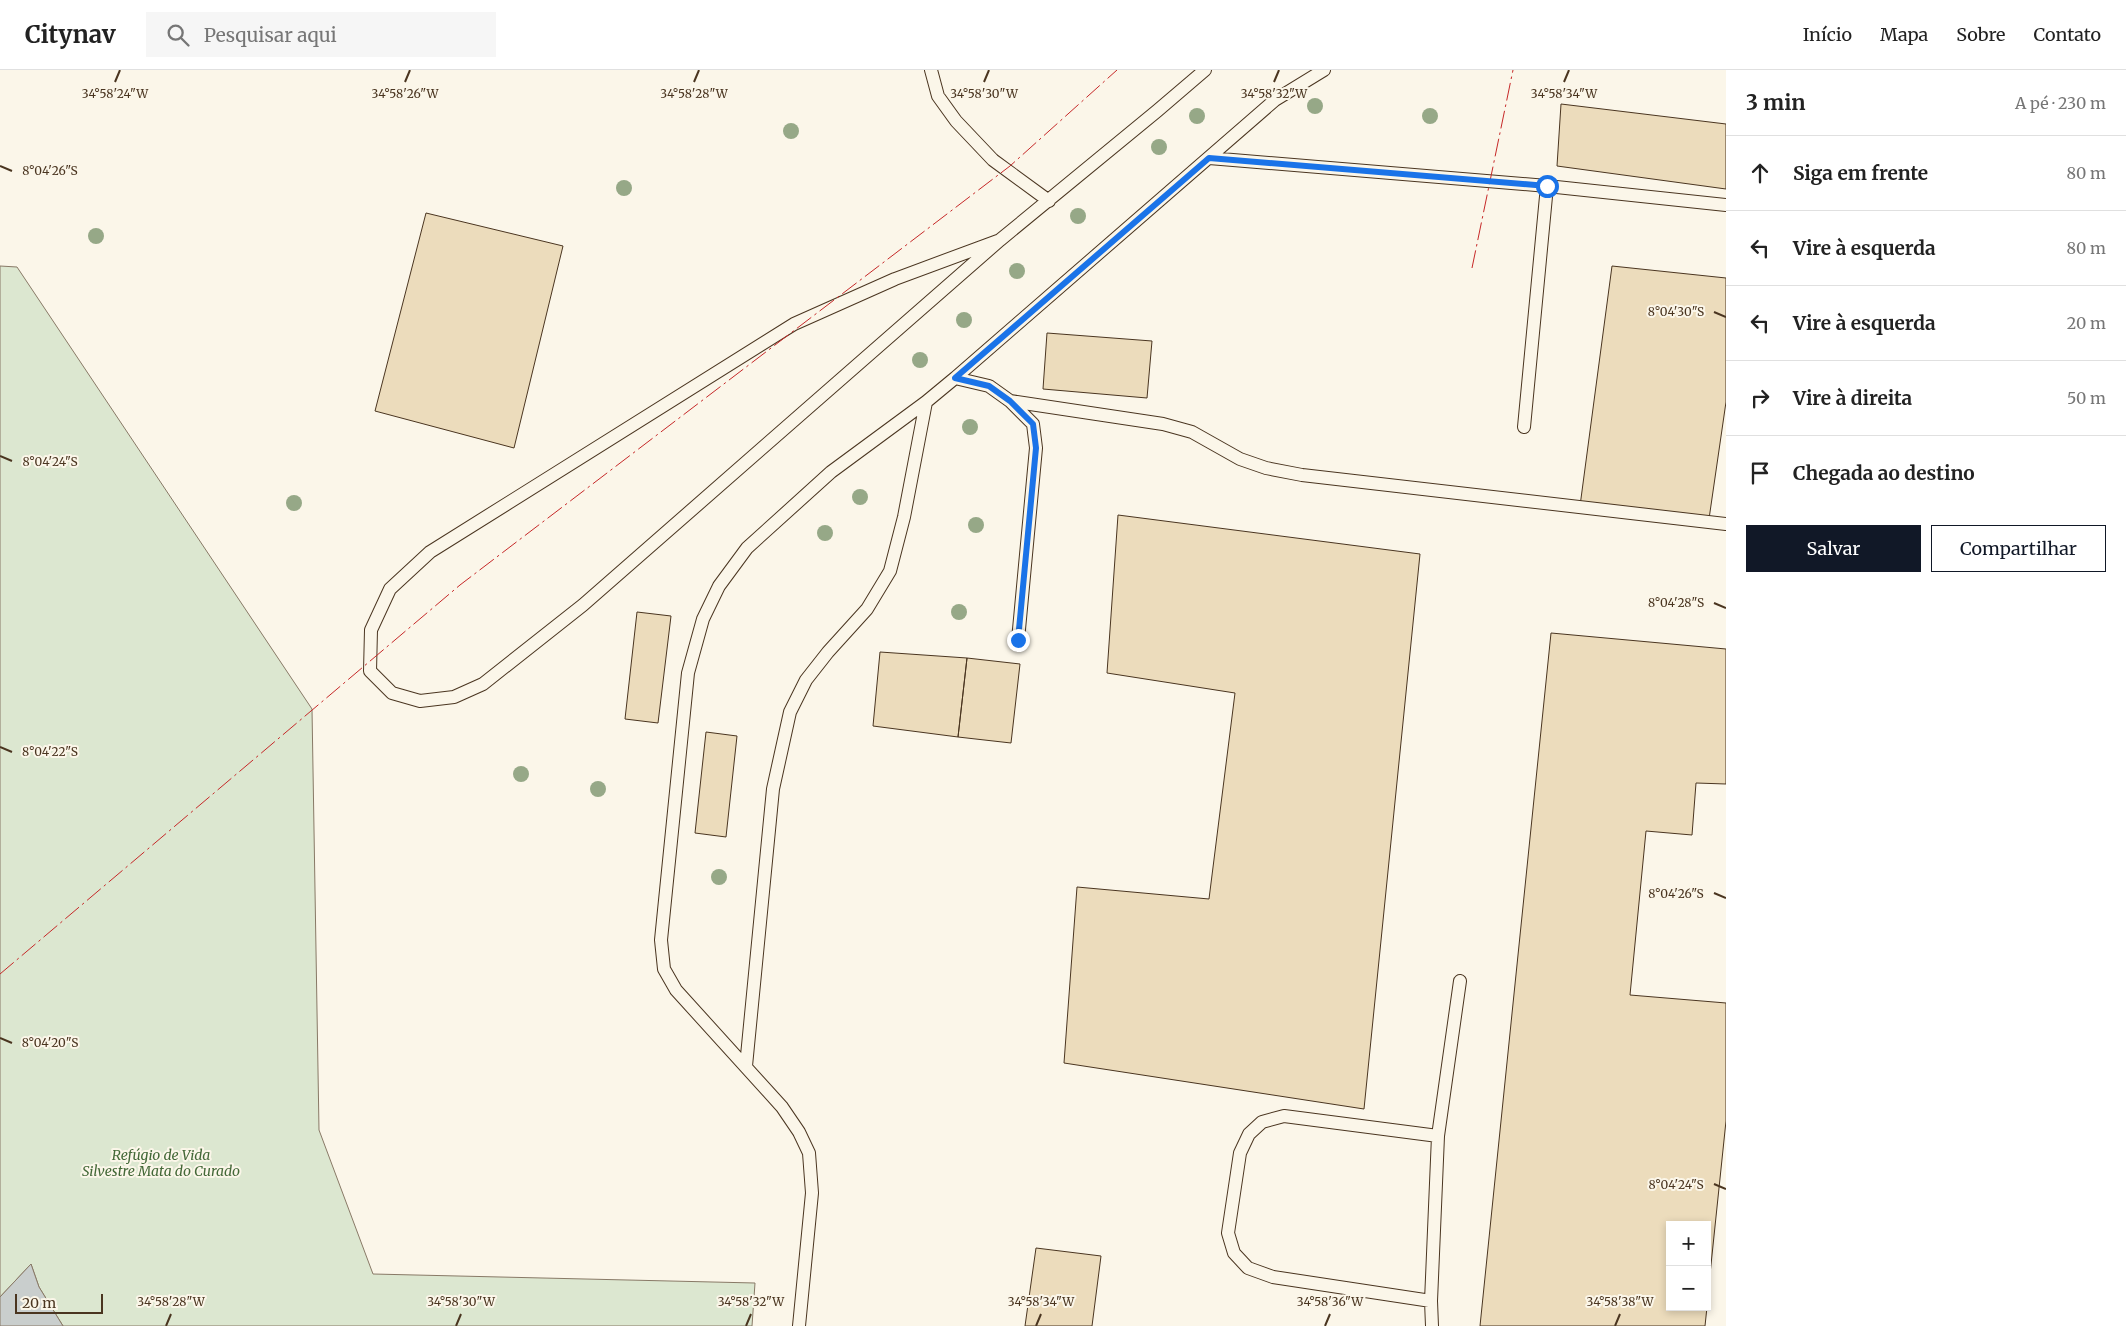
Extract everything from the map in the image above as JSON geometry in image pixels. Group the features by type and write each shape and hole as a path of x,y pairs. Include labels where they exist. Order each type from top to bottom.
{"lane":[{"path":"931,70 938,96 956,121 993,160 1049,201"},
{"path":"1000,240 895,278 794,324 430,552 390,589 371,630 370,671 392,693 420,701 454,697 484,684 583,605 1000,240 1204,70"},
{"path":"799,1326 812,1193 809,1153 799,1132 782,1108 676,990 664,969 660,940 688,673 703,619 719,586 747,548 831,472 926,402 955,378 1275,100 1324,70"},
{"path":"1209,158 1547,186 1726,205"},
{"path":"1524,427 1547,186"},
{"path":"955,378 989,386 1010,401 1033,424 1036,448 1018,640"},
{"path":"1010,401 1163,424 1192,432 1240,458 1266,468 1302,476 1726,524"},
{"path":"746,1066 773,789 790,712 806,680 828,652 867,609 890,571 904,517 926,402"},
{"path":"1432,1326 1431,1300 1438,1136 1460,981"},
{"path":"1431,1300 1273,1277 1248,1268 1234,1253 1228,1233 1240,1154 1249,1134 1262,1122 1284,1116 1438,1136"}],"green space":[{"name":"Refúgio de Vida Silvestre Mata do Curado","path":"0,266 17,267 312,709 319,1130 373,1274 755,1283 752,1326 63,1326 39,1287 31,1264 0,1297"}],"shaded area":[{"path":"31,1264 39,1287 63,1326 0,1326 0,1297"}],"building":[{"path":"1561,104 1726,124 1726,189 1557,166"},
{"path":"426,213 563,246 514,448 375,411"},
{"path":"1612,266 1726,278 1726,402 1709,519 1580,506"},
{"path":"1047,333 1152,341 1147,398 1043,389"},
{"path":"1118,515 1420,554 1364,1109 1064,1063 1077,887 1209,899 1235,693 1107,673"},
{"path":"637,612 671,616 658,723 625,719"},
{"path":"1551,633 1726,649 1726,784 1696,783 1692,835 1646,831 1630,995 1726,1003 1726,1121 1711,1265 1711,1221 1666,1221 1666,1311 1707,1311 1705,1326 1480,1326"},
{"path":"880,652 967,658 958,737 873,726"},
{"path":"967,658 1020,664 1011,743 958,737"},
{"path":"706,732 737,736 726,837 695,833"},
{"path":"1036,1248 1101,1256 1092,1326 1025,1326"}],"power":[{"path":"0,974 460,585 1010,166 1117,70"},
{"path":"1472,268 1513,70"}],"route":[{"path":"1018,640 1036,448 1033,424 1010,401 989,386 955,378 1209,158 1547,186"}]}
